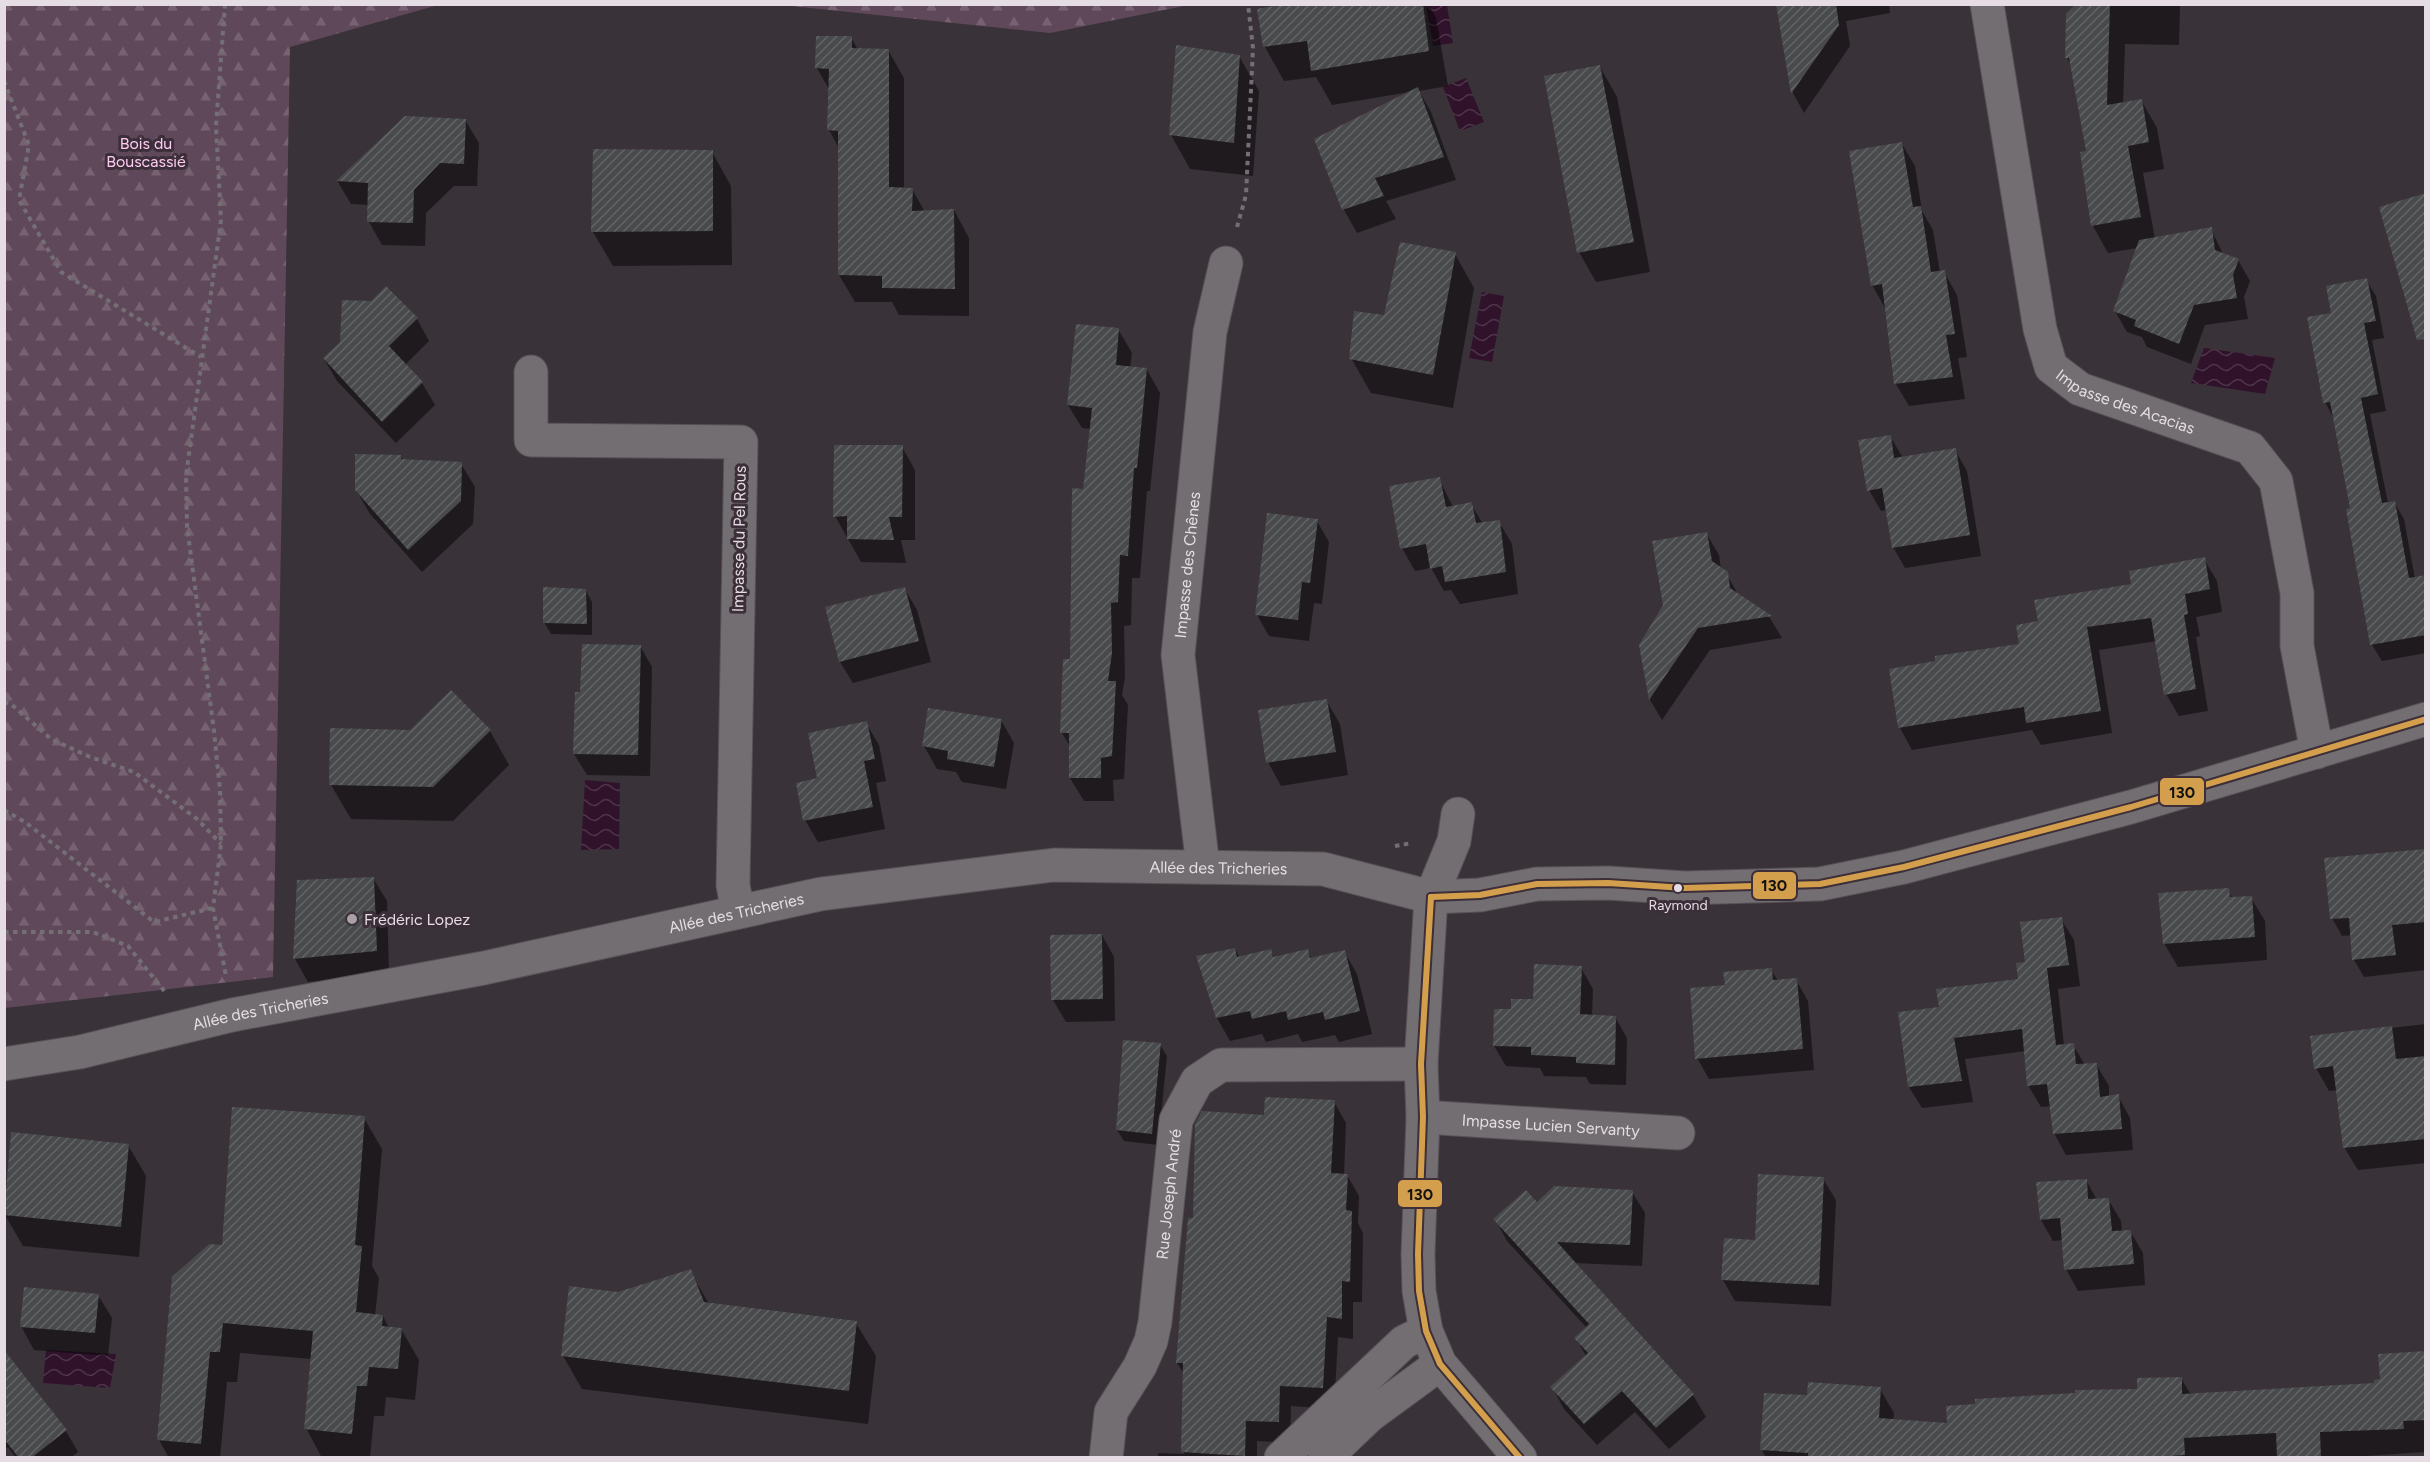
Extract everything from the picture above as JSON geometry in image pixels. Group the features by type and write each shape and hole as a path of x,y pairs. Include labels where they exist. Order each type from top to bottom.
{"street":[{"name":"Impasse des Acacias","path":"1987,4 2040,329 2051,367 2080,389 2250,448 2276,481 2297,593 2297,646 2318,752"},
{"name":"Impasse des Chênes","path":"1203,867 1178,655 1210,332 1226,263"},
{"name":"Impasse du Pel Rous","path":"531,372 531,440 741,442 733,885 738,912"},
{"name":"Allée des Tricheries","path":"4,1064 80,1052 232,1016 484,968 821,894 1054,865 1323,869 1431,897 1480,895 1537,884 1608,883 1684,888 1820,884 1904,867 2074,822 2318,752 2426,718"},
{"path":"1458,814 1454,841 1431,897 1421,1064 1423,1116 1418,1254 1419,1292 1426,1331 1440,1364 1520,1458"},
{"name":"Rue Joseph André","path":"1106,1458 1111,1412 1140,1366 1151,1341 1155,1322 1176,1120 1197,1081 1221,1065 1421,1064"},
{"name":"Impasse Lucien Servanty","path":"1423,1116 1678,1134"},
{"path":"1281,1458 1404,1342 1426,1331"},
{"path":"1325,1458 1369,1416 1440,1364"}],"path":[{"path":"225,4 216,126 221,220 186,476 187,526 214,731 221,844 213,908 232,1016"},
{"path":"1226,263 1246,195 1253,48 1248,4"},
{"path":"4,81 29,145 19,200 61,272 201,357"},
{"path":"4,702 11,704 51,740 90,757 134,772 197,819 221,844"},
{"path":"4,810 25,822 154,922 213,908"},
{"path":"4,932 93,932 128,946 168,995 185,1027"}],"green space":[{"name":"Bois du Bouscassié","path":"4,5 438,5 290,47 273,977 5,1008"},
{"path":"782,5 1189,5 1050,33"}],"water":[{"path":"1426,5 1447,5 1453,43 1433,46"},
{"path":"1466,78 1484,122 1460,131 1443,87"},
{"path":"1482,292 1504,296 1492,362 1469,358"},
{"path":"2204,348 2275,358 2265,394 2191,383"},
{"path":"585,780 620,783 619,849 581,850"},
{"path":"46,1350 116,1354 110,1388 43,1383"}],"building":[{"path":"1285,4 1423,4 1429,51 1311,71 1307,41 1263,47 1257,9"},
{"path":"1776,4 1836,4 1839,25 1791,94"},
{"path":"2076,4 2110,4 2107,105 2142,99 2149,142 2128,146 2141,217 2091,226 2080,152 2086,151 2069,58 2065,58 2066,14"},
{"path":"816,36 852,36 852,48 889,49 889,187 913,188 912,211 954,209 955,289 882,288 882,276 838,275 838,131 827,130 829,69 815,68"},
{"path":"1176,45 1240,55 1234,143 1169,135"},
{"path":"1600,65 1634,242 1577,253 1544,76"},
{"path":"1418,87 1444,157 1375,178 1384,196 1342,210 1314,139"},
{"path":"405,116 466,119 464,164 440,163 414,190 413,223 367,222 368,183 336,181"},
{"path":"1902,142 1913,207 1921,206 1931,272 1945,270 1955,334 1946,335 1953,377 1894,384 1882,284 1871,286 1849,151"},
{"path":"593,149 713,150 713,231 591,232"},
{"path":"2426,193 2426,339 2417,340 2379,207"},
{"path":"2212,227 2215,250 2239,259 2233,275 2237,298 2194,305 2179,344 2134,326 2136,320 2113,311 2139,240"},
{"path":"1400,242 1456,252 1433,375 1349,359 1354,311 1384,315"},
{"path":"2367,278 2376,321 2364,323 2378,394 2361,398 2382,503 2395,501 2409,578 2426,575 2426,635 2370,645 2346,509 2350,508 2330,402 2323,403 2307,317 2331,313 2326,286"},
{"path":"386,286 418,318 389,346 423,382 382,422 323,358 340,342 342,300 371,301"},
{"path":"1076,324 1119,328 1116,365 1147,368 1137,468 1134,468 1128,556 1120,555 1118,602 1111,603 1112,653 1108,681 1116,681 1112,756 1101,758 1101,778 1069,778 1069,733 1060,733 1063,659 1070,659 1072,488 1083,489 1092,408 1067,405"},
{"path":"1891,435 1894,458 1956,448 1970,535 1892,548 1882,488 1867,491 1858,440"},
{"path":"834,445 903,445 902,517 889,517 894,540 847,539 847,516 833,517"},
{"path":"355,454 401,455 401,459 462,462 461,501 408,550 355,490"},
{"path":"1440,477 1446,507 1472,502 1476,523 1500,520 1506,572 1445,582 1442,566 1430,569 1426,544 1400,549 1389,486"},
{"path":"1267,513 1318,519 1310,583 1302,582 1298,620 1255,615"},
{"path":"1707,532 1712,561 1728,572 1730,588 1772,616 1698,628 1649,700 1639,645 1663,605 1652,541"},
{"path":"2205,557 2210,589 2185,594 2188,614 2184,615 2196,689 2164,695 2151,618 2087,627 2101,711 2026,723 2024,707 1898,728 1889,669 1935,661 1935,656 2019,644 2016,625 2038,621 2034,600 2131,584 2129,571"},
{"path":"543,587 586,589 587,624 543,623"},
{"path":"905,587 919,641 839,662 825,607"},
{"path":"582,644 641,645 638,755 573,754 575,692 580,692"},
{"path":"451,690 491,730 433,787 329,785 330,728 410,730"},
{"path":"1327,699 1336,752 1266,763 1258,710"},
{"path":"928,708 1002,719 994,767 947,759 948,751 922,746"},
{"path":"867,721 875,759 864,761 873,807 803,821 796,783 817,778 808,733"},
{"path":"2426,849 2426,922 2392,925 2396,955 2352,960 2349,918 2330,919 2324,858"},
{"path":"374,877 377,951 293,959 297,880"},
{"path":"2229,888 2230,897 2252,896 2255,937 2163,944 2158,893"},
{"path":"2062,917 2069,965 2047,968 2056,1045 2074,1043 2076,1064 2097,1063 2100,1097 2119,1094 2122,1129 2053,1134 2047,1084 2027,1086 2022,1029 1954,1038 1962,1081 1908,1087 1898,1012 1939,1007 1936,989 2018,979 2016,963 2025,962 2020,922"},
{"path":"1102,934 1103,999 1051,1000 1050,935"},
{"path":"1235,948 1237,957 1271,949 1273,957 1308,949 1310,958 1345,950 1360,1011 1325,1020 1323,1012 1288,1020 1286,1011 1252,1019 1250,1011 1216,1018 1196,956"},
{"path":"1534,964 1582,966 1580,1014 1616,1016 1615,1065 1576,1063 1576,1057 1531,1055 1531,1047 1493,1046 1494,1009 1511,1009 1511,999 1533,999"},
{"path":"1772,968 1773,980 1797,978 1803,1049 1695,1059 1690,988 1725,985 1723,972"},
{"path":"2392,1026 2396,1059 2426,1056 2426,1139 2343,1148 2333,1066 2314,1069 2310,1036"},
{"path":"1123,1040 1161,1043 1152,1134 1116,1130"},
{"path":"1265,1097 1335,1100 1331,1173 1348,1174 1346,1210 1352,1211 1350,1282 1342,1281 1342,1319 1327,1317 1323,1388 1280,1386 1279,1422 1246,1421 1245,1456 1181,1452 1183,1363 1176,1363 1188,1218 1193,1218 1195,1124 1202,1111 1264,1115"},
{"path":"232,1107 365,1116 355,1245 362,1246 356,1312 383,1315 382,1326 402,1328 398,1369 369,1367 367,1386 357,1386 352,1434 304,1429 313,1331 223,1323 220,1352 210,1352 201,1444 157,1440 172,1277 209,1244 222,1245"},
{"path":"11,1132 129,1144 121,1227 4,1215"},
{"path":"1758,1174 1824,1177 1819,1285 1721,1280 1724,1238 1755,1240"},
{"path":"2087,1179 2088,1199 2109,1198 2112,1231 2131,1230 2134,1264 2064,1270 2060,1218 2040,1220 2036,1182"},
{"path":"1554,1186 1633,1190 1630,1245 1557,1242 1694,1394 1656,1428 1622,1391 1584,1424 1550,1387 1588,1353 1574,1338 1589,1324 1493,1219 1526,1190 1537,1202"},
{"path":"691,1269 704,1302 857,1321 849,1391 561,1356 569,1286 618,1292"},
{"path":"24,1287 99,1294 95,1333 20,1327"},
{"path":"4,1350 67,1430 31,1458 19,1458 4,1439"},
{"path":"2426,1351 2426,1420 2403,1421 2404,1429 2320,1432 2321,1458 2277,1458 2276,1433 2184,1438 2185,1455 2141,1458 1808,1458 1808,1453 1760,1450 1764,1393 1807,1395 1808,1382 1881,1387 1879,1418 1947,1423 1946,1406 1975,1404 1975,1399 2075,1393 2075,1390 2137,1389 2137,1378 2182,1377 2182,1394 2374,1383 2374,1380 2380,1379 2378,1354"}],"transit line":[{"name":"130","path":"1431,897 1480,895 1537,884 1608,883 1685,888 1820,884 1904,867 2131,807 2426,719"},
{"name":"130","path":"1431,897 1421,1064 1423,1117 1418,1254 1419,1291 1426,1331 1440,1364 1520,1458"}],"place":[{"name":"Raymond","path":"1678,888"},
{"name":"Frédéric Lopez","path":"352,919"}]}
